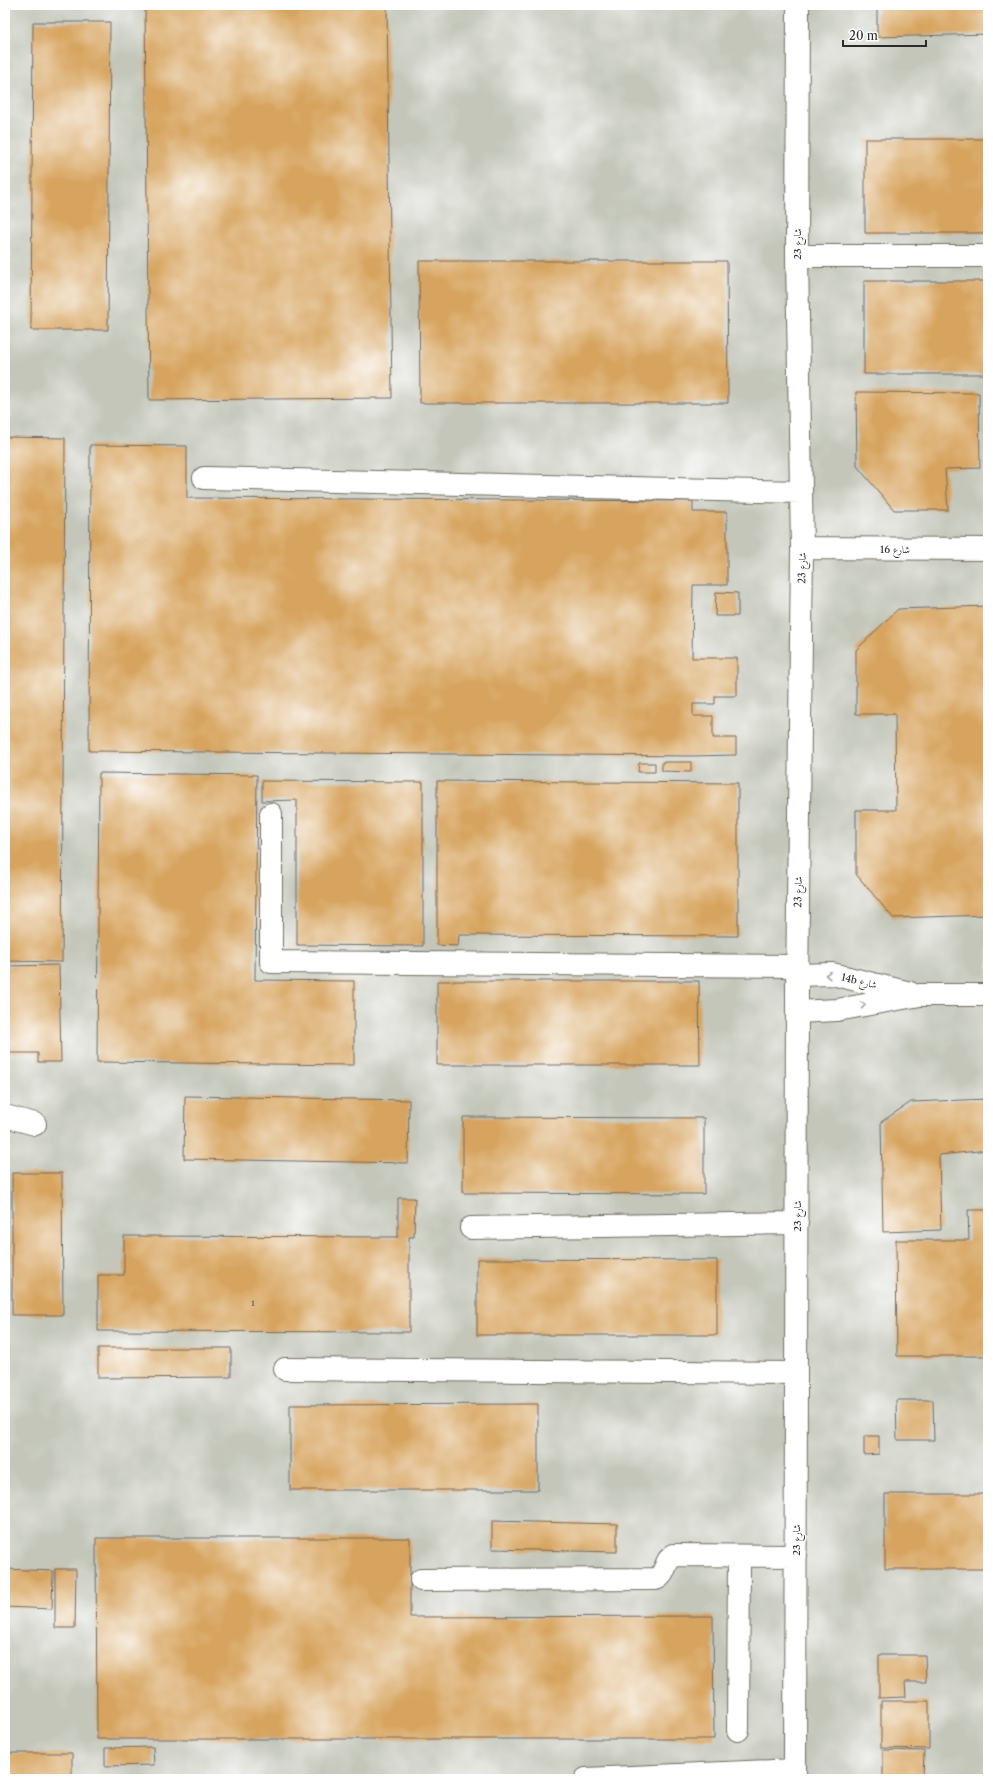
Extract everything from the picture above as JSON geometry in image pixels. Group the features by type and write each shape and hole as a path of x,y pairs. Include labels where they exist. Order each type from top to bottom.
{"street":[{"name":"شارع 23","path":"795,1775 797,970 802,548 797,256 798,5"},
{"path":"797,256 988,256"},
{"path":"204,478 801,492"},
{"name":"شارع 16","path":"802,548 988,549"},
{"name":"14b شارع","path":"271,814 271,962 797,970 832,974 920,995"},
{"name":"14b شارع","path":"797,1012 837,1010 920,995 988,995"},
{"path":"5,1116 35,1124"},
{"path":"471,1228 797,1223"},
{"path":"285,1369 796,1374"},
{"path":"421,1580 656,1579 661,1577 664,1572 666,1562 674,1555 738,1557 796,1556"},
{"path":"738,1557 738,1730"},
{"path":"586,1779 795,1775"}],"shaded area":[{"path":"5,5 988,5 988,1779 5,1779"}],"building":[{"path":"145,5 387,5 392,398 149,400"},
{"path":"877,5 988,5 988,34 877,37"},
{"path":"33,22 110,22 108,330 31,330"},
{"path":"865,139 988,139 988,233 865,233"},
{"path":"419,261 727,261 728,403 420,403"},
{"path":"864,281 988,281 988,374 864,374"},
{"path":"856,392 979,393 980,468 945,469 948,510 894,510 857,466"},
{"path":"5,437 65,438 62,962 5,961"},
{"path":"90,445 187,446 187,498 693,501 693,512 727,512 727,585 693,585 692,658 737,658 737,696 715,696 715,704 693,704 693,716 713,716 713,738 736,738 736,755 692,756 89,751"},
{"path":"716,592 738,593 738,616 715,616"},
{"path":"988,606 988,915 893,918 856,874 856,810 896,810 895,714 856,714 856,650 898,609"},
{"path":"662,762 691,762 691,772 662,771"},
{"path":"639,763 655,763 655,772 638,772"},
{"path":"99,773 257,775 255,980 354,981 354,1065 97,1062"},
{"path":"262,781 423,782 423,946 297,945 297,800 262,801"},
{"path":"437,781 738,783 738,936 459,935 458,946 437,945"},
{"path":"59,965 61,1062 38,1062 38,1053 5,1053 5,966"},
{"path":"437,981 699,981 700,1065 437,1065"},
{"path":"185,1096 409,1100 408,1163 184,1159"},
{"path":"988,1099 988,1150 939,1155 941,1230 883,1232 881,1122 911,1102"},
{"path":"463,1117 704,1118 704,1194 463,1193"},
{"path":"12,1173 62,1173 63,1315 12,1315"},
{"path":"398,1198 415,1198 414,1237 409,1237 409,1332 98,1331 98,1275 124,1275 124,1236 398,1237"},
{"path":"968,1210 988,1210 988,1356 897,1356 896,1240 969,1240"},
{"path":"5,1254 7,1254 7,1327 5,1327"},
{"path":"477,1259 717,1260 717,1335 477,1335"},
{"path":"98,1348 231,1348 231,1377 98,1378"},
{"path":"896,1400 933,1400 934,1440 897,1440"},
{"path":"538,1404 538,1490 290,1490 290,1405"},
{"path":"864,1436 879,1436 879,1454 864,1455"},
{"path":"885,1494 988,1494 988,1569 885,1569"},
{"path":"492,1521 617,1524 617,1552 492,1549"},
{"path":"96,1538 410,1538 410,1617 713,1616 714,1739 97,1739"},
{"path":"5,1569 53,1571 52,1609 5,1607"},
{"path":"55,1569 76,1569 75,1628 55,1628"},
{"path":"879,1655 925,1655 926,1682 905,1682 906,1697 879,1698"},
{"path":"881,1701 929,1701 929,1749 881,1748"},
{"path":"153,1747 154,1765 105,1766 105,1748"},
{"path":"883,1750 924,1751 923,1779 883,1779"},
{"path":"5,1753 72,1753 72,1779 5,1779"}]}
